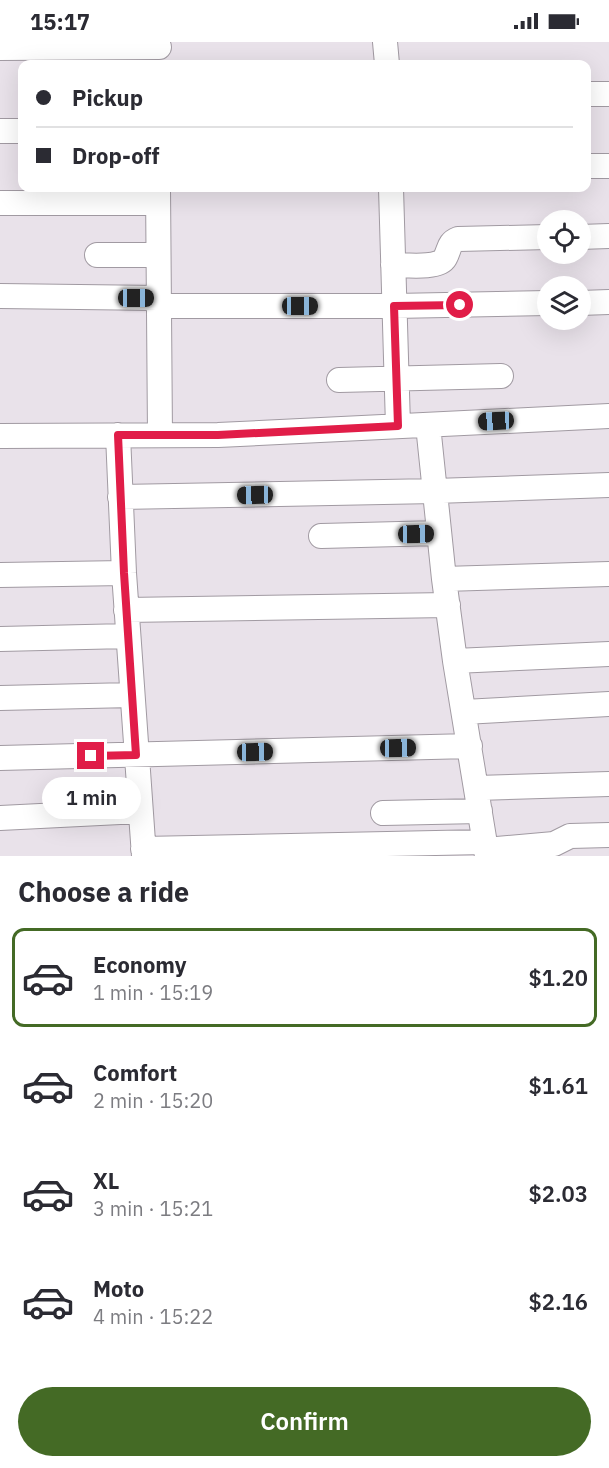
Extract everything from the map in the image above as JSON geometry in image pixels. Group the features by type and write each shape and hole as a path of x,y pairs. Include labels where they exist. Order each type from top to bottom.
{"street":[{"path":"385,42 387,60"},
{"path":"0,48 159,51"},
{"path":"591,94 609,94"},
{"path":"0,131 18,131"},
{"path":"591,166 609,166"},
{"path":"391,192 398,426"},
{"path":"0,203 158,195 160,435"},
{"path":"591,237 609,236"},
{"path":"393,265 437,264 445,258 449,245 458,238 537,237"},
{"path":"97,255 158,255"},
{"path":"0,296 158,302 394,306 537,303"},
{"path":"591,303 609,302"},
{"path":"339,380 501,376"},
{"path":"0,436 218,435 609,416"},
{"path":"428,424 455,661 486,849"},
{"path":"118,435 126,610 144,853 486,849 554,844 570,836 609,835"},
{"path":"120,497 609,485"},
{"path":"321,536 440,534"},
{"path":"0,574 124,573"},
{"path":"444,579 609,574"},
{"path":"126,610 448,605"},
{"path":"0,639 128,636"},
{"path":"455,661 609,654"},
{"path":"0,698 132,694"},
{"path":"464,712 609,704"},
{"path":"0,758 470,746"},
{"path":"383,813 609,784"},
{"path":"0,818 140,811"}],"route":[{"path":"91,756 136,755 118,435 218,435 398,426 394,306 460,305"}]}
